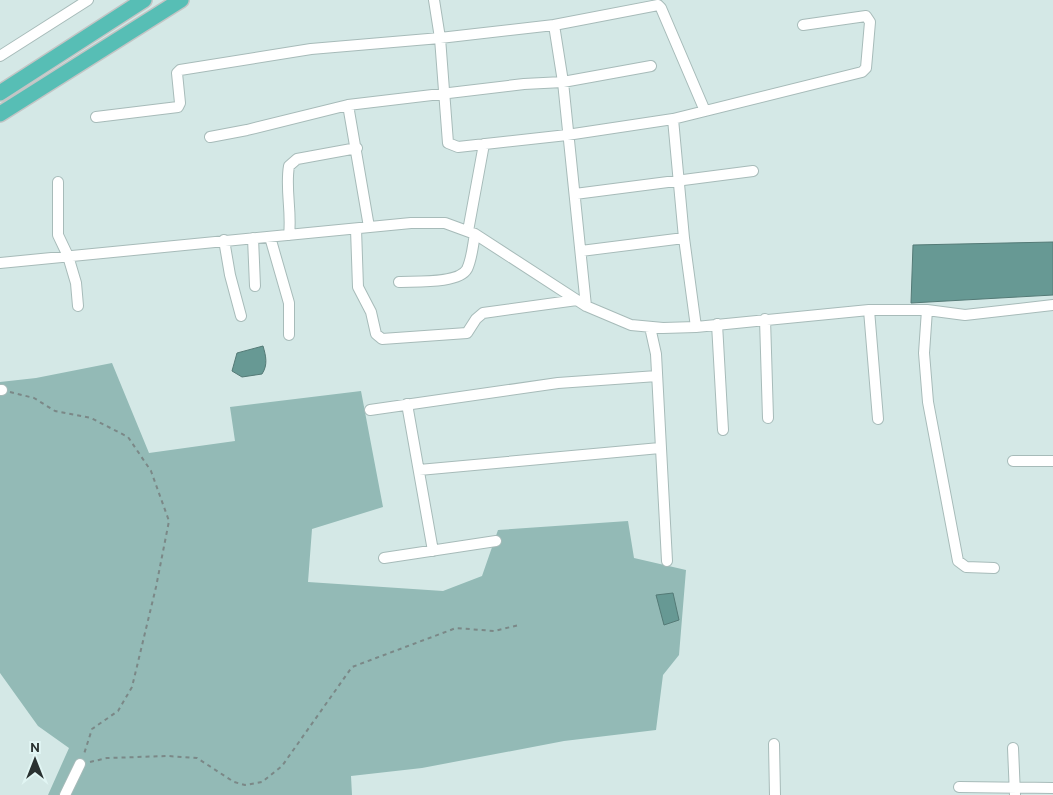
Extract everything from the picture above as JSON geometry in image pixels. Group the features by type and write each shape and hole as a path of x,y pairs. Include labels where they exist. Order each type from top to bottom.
{"highway":[{"path":"0,93 144,0"},
{"path":"0,114 181,0"}],"street":[{"path":"0,56 88,0"},
{"path":"434,0 440,38 448,143 458,147 567,135 673,119 862,72 866,68 870,22 866,16 803,25"},
{"path":"96,117 178,107 180,103 176,73 179,70 311,49 440,38 554,25 658,5 662,8 705,111"},
{"path":"554,25 563,82 567,135 581,251 581,303"},
{"path":"210,137 348,106 445,93 563,82 651,66"},
{"path":"348,106 357,148 368,227"},
{"path":"673,119 684,238 696,327"},
{"path":"398,282 448,279 459,276 467,269 484,144"},
{"path":"289,235 291,219 286,181 289,166 297,159 357,148"},
{"path":"575,194 678,179 753,171"},
{"path":"58,182 58,235 68,256 76,283 78,306"},
{"path":"0,263 411,223 445,224 472,232 581,303 631,324 696,327 869,310 927,310 965,315 1053,305"},
{"path":"356,228 358,288 370,312 376,334 382,339 467,333 476,319 483,314 581,303"},
{"path":"270,237 288,303 288,334"},
{"path":"253,238 255,286"},
{"path":"581,251 684,238"},
{"path":"224,240 230,275 241,316"},
{"path":"869,310 878,419"},
{"path":"927,310 924,353 928,402 958,561 966,567 994,568"},
{"path":"765,319 768,418"},
{"path":"717,324 723,430"},
{"path":"650,326 656,354 666,561"},
{"path":"370,410 558,383 657,376"},
{"path":"407,404 433,551"},
{"path":"419,470 660,448"},
{"path":"1013,461 1053,461"},
{"path":"384,558 496,541"},
{"path":"774,744 775,795"},
{"path":"1013,748 1015,791"},
{"path":"65,795 80,764"},
{"path":"959,787 1015,791 1053,788"}],"path":[{"path":"1,390 34,398 55,411 91,418 128,437 150,471 169,521 156,587 132,687 118,711 92,729 80,764"},
{"path":"80,764 107,758 168,756 197,758 234,782 244,785 262,782 282,766 352,667 456,628 494,631 519,625"}],"shaded area":[{"path":"1053,242 1053,295 911,303 913,245"},
{"path":"263,346 266,360 262,374 242,377 232,371 237,353"},
{"path":"112,363 149,453 235,441 230,407 361,391 383,507 312,529 308,582 443,591 482,576 498,530 628,521 634,558 686,570 679,655 663,675 656,730 564,741 422,768 351,776 352,795 48,795 69,748 38,726 0,673 0,382 36,378"},
{"path":"673,593 679,620 664,625 656,595"}]}
